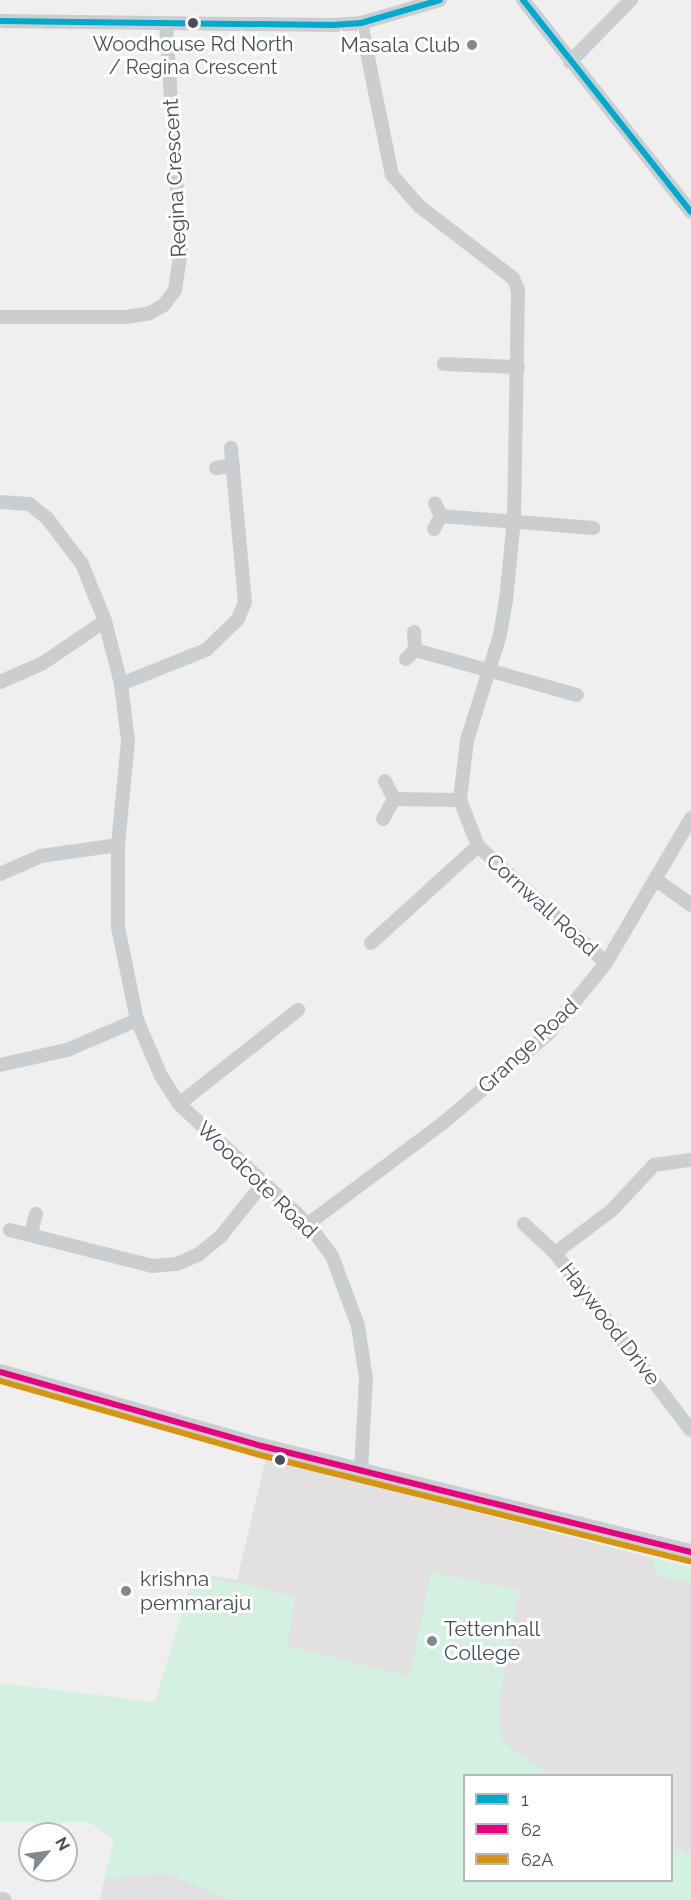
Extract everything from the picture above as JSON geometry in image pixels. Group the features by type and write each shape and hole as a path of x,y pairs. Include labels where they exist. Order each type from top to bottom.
{"street":[{"path":"0,21 166,26 361,23 440,0"},
{"path":"523,0 691,212"},
{"path":"570,62 632,0"},
{"name":"Cornwall Road","path":"361,23 392,175 419,206 513,278 518,290 514,519 506,600 489,670 467,740 460,800 478,846 606,963"},
{"name":"Regina Crescent","path":"0,317 126,317 150,313 164,305 175,290 181,250 166,26"},
{"path":"444,364 518,367"},
{"path":"121,684 206,650 238,619 245,602 231,448"},
{"path":"216,468 232,465"},
{"name":"Woodcote Road","path":"0,502 29,504 47,518 82,564 105,621 121,684 128,741 118,845 118,927 137,1020 161,1076 179,1104 308,1224 332,1256 358,1326 366,1378 361,1469"},
{"path":"435,503 437,523 514,519 594,528"},
{"path":"0,682 43,663 105,621"},
{"path":"414,632 411,654 489,670 577,694"},
{"path":"384,781 394,799"},
{"path":"394,799 460,800"},
{"path":"383,819 394,799"},
{"name":"Grange Road","path":"308,1224 443,1123 549,1033 606,963 691,818"},
{"path":"0,874 40,856 118,845"},
{"name":"Cornwall Road","path":"371,943 478,846"},
{"path":"655,879 691,905"},
{"name":"Woodcote Road","path":"179,1104 298,1010"},
{"path":"0,1065 68,1050 137,1020"},
{"path":"555,1253 612,1210 654,1165 691,1161"},
{"path":"10,1230 32,1233 152,1266 177,1264 200,1254 221,1236 264,1182"},
{"path":"32,1233 36,1214"},
{"name":"Haywood Drive","path":"524,1224 555,1253 691,1430"},
{"path":"0,1372 361,1469 691,1552"}],"shaded area":[{"name":"Tettenhall College","path":"266,1458 691,1568 691,1900 99,1900 194,1573 237,1580"}],"green space":[{"path":"653,1559 691,1568 691,1583 655,1575"},
{"path":"431,1572 520,1590 500,1694 501,1741 549,1774 463,1774 463,1882 673,1882 673,1846 691,1853 691,1900 233,1900 164,1873 104,1880 114,1840 89,1822 0,1822 0,1683 155,1702 194,1573 295,1596 288,1646 410,1676"}],"transit line":[{"name":"1","path":"0,21 333,25 361,23 440,0"},
{"name":"1","path":"523,0 691,212"},
{"name":"62","path":"0,1372 262,1446 691,1552"},
{"name":"62A","path":"0,1381 260,1455 689,1561"}],"place":[{"name":"Woodhouse Rd North / Regina Crescent","path":"193,23"},
{"name":"Masala Club","path":"472,45"},
{"name":"krishna pemmaraju","path":"126,1591"},
{"name":"Tettenhall College","path":"432,1641"}]}
